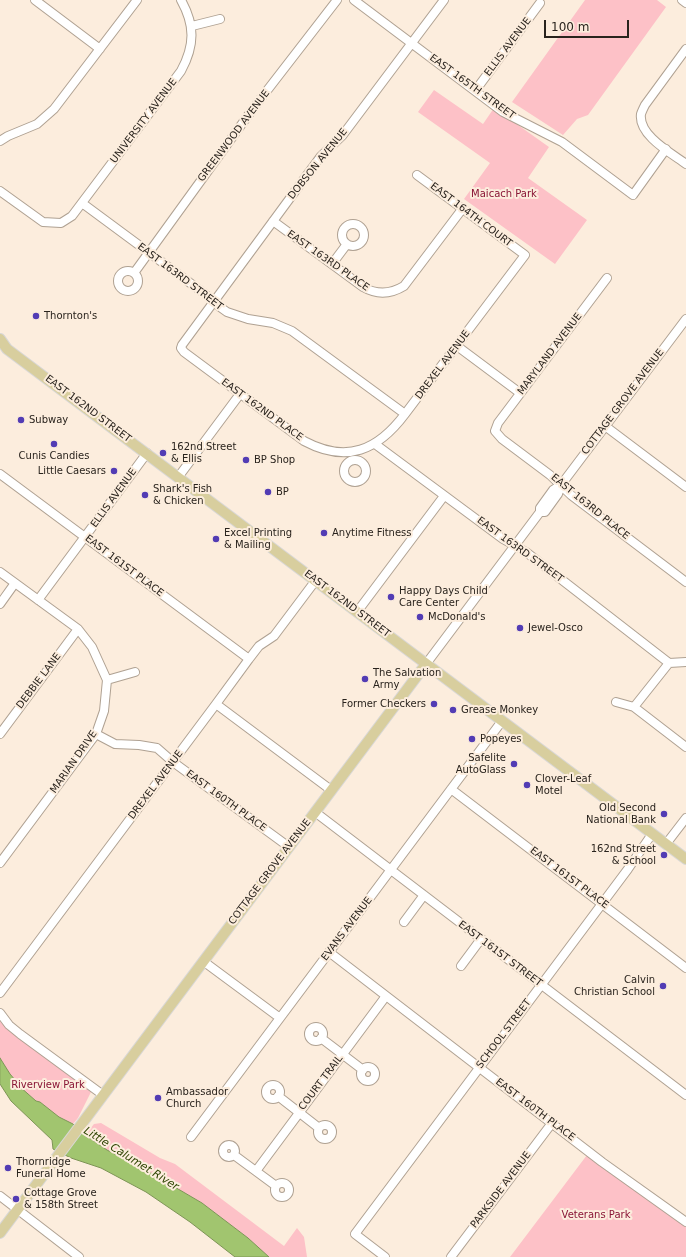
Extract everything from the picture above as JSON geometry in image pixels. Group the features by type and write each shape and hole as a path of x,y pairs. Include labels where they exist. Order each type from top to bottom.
{"main road":[{"name":"EAST 162ND STREET","path":"0,339 3,349 179,476 357,612 686,859"},
{"name":"COTTAGE GROVE AVENUE","path":"0,1233 426,664"}],"street":[{"path":"35,0 100,49"},
{"path":"0,141 8,136 37,124 54,109 137,0"},
{"name":"UNIVERSITY AVENUE","path":"0,192 43,222 55,224 67,220 82,203 181,71 189,53 192,26 180,0"},
{"name":"GREENWOOD AVENUE","path":"134,273 252,110 337,0"},
{"name":"EAST 165TH STREET","path":"354,0 507,114 562,142 633,195 666,149"},
{"name":"DOBSON AVENUE","path":"181,348 184,340 322,156 342,136 444,0"},
{"path":"682,0 686,3"},
{"name":"ELLIS AVENUE","path":"475,91 540,3"},
{"path":"192,26 220,19"},
{"path":"686,49 645,105 641,113 642,125 648,135 686,164"},
{"name":"EAST 164TH COURT","path":"417,175 525,254"},
{"name":"EAST 163RD STREET","path":"82,203 205,294 223,310 238,316 272,323 292,331 405,414"},
{"name":"EAST 163RD PLACE","path":"273,221 370,291 376,293 386,293 393,292 404,286 463,208"},
{"path":"332,264 346,244"},
{"name":"DREXEL AVENUE","path":"353,456 375,444 391,432 525,254"},
{"name":"MARYLAND AVENUE","path":"495,431 498,423 606,278"},
{"name":"COTTAGE GROVE AVENUE","path":"426,664 540,512 540,508 553,490 561,485 686,319"},
{"path":"457,346 520,393"},
{"name":"EAST 162ND PLACE","path":"181,348 188,356 304,441 314,446 353,456"},
{"path":"179,476 240,394"},
{"path":"605,426 686,487"},
{"name":"EAST 163RD PLACE","path":"495,431 502,439 561,485 571,495 686,582"},
{"name":"EAST 163RD STREET","path":"375,444 503,539 526,552 668,663"},
{"name":"ELLIS AVENUE","path":"38,600 147,453"},
{"name":"EAST 161ST PLACE","path":"0,474 249,659"},
{"path":"357,612 444,496"},
{"path":"0,572 78,629"},
{"name":"DREXEL AVENUE","path":"0,993 249,659 259,646 274,636 316,580"},
{"path":"0,604 15,583"},
{"name":"MARIAN DRIVE","path":"0,863 96,734 104,711 107,680 92,647 78,629"},
{"name":"DEBBIE LANE","path":"0,734 78,629"},
{"path":"634,707 668,663 686,662"},
{"path":"107,680 135,672"},
{"path":"616,702 634,707 686,747"},
{"path":"216,704 331,790"},
{"name":"EVANS AVENUE","path":"191,1137 502,721"},
{"name":"EAST 160TH PLACE","path":"96,734 115,744 139,745 157,748 173,762 289,847"},
{"name":"EAST 161ST PLACE","path":"451,789 686,968"},
{"name":"EAST 161ST STREET","path":"315,812 686,1095"},
{"path":"666,844 686,818"},
{"name":"SCHOOL STREET","path":"385,1257 355,1234 602,904 652,834"},
{"path":"404,922 424,895"},
{"path":"461,966 481,939"},
{"name":"EAST 160TH PLACE","path":"329,952 615,1171 686,1222"},
{"path":"203,961 280,1018"},
{"name":"COURT TRAIL","path":"256,1170 386,996"},
{"path":"0,1013 9,1025 20,1034 102,1095"},
{"path":"321,1038 363,1070"},
{"path":"278,1096 319,1128"},
{"name":"PARKSIDE AVENUE","path":"450,1257 552,1123"},
{"path":"234,1155 276,1186"},
{"path":"0,1196 79,1257"}],"green space":[{"path":"585,0 657,0 666,7 588,115 577,119 563,135 512,102"},
{"name":"Maicach Park","path":"434,90 483,124 494,108 549,147 528,178 587,220 555,264 464,199 490,163 418,112"},
{"name":"Riverview Park","path":"0,1021 15,1035 91,1092 78,1118 73,1124 59,1117 40,1102 36,1101 19,1086 10,1074 0,1058"},
{"path":"101,1123 160,1158 175,1164 284,1246 297,1228 304,1237 307,1257 269,1257 248,1238 202,1203 144,1169 107,1150 85,1135 94,1124"},
{"name":"Veterans Park","path":"587,1155 686,1226 686,1257 510,1257"}],"shaded area":[{"path":"0,1058 19,1086 36,1101 40,1102 59,1117 73,1124 85,1135 107,1150 144,1169 202,1203 248,1238 269,1257 235,1257 190,1222 146,1192 101,1168 71,1158 53,1149 52,1140 11,1101 0,1084"}],"place":[{"name":"Thornton's","path":"36,316"},
{"name":"Subway","path":"21,420"},
{"name":"Cunis Candies","path":"54,444"},
{"name":"162nd Street & Ellis","path":"163,453"},
{"name":"BP Shop","path":"246,460"},
{"name":"Little Caesars","path":"114,471"},
{"name":"BP","path":"268,492"},
{"name":"Shark's Fish & Chicken","path":"145,495"},
{"name":"Anytime Fitness","path":"324,533"},
{"name":"Excel Printing & Mailing","path":"216,539"},
{"name":"Happy Days Child Care Center","path":"391,597"},
{"name":"McDonald's","path":"420,617"},
{"name":"Jewel-Osco","path":"520,628"},
{"name":"The Salvation Army","path":"365,679"},
{"name":"Former Checkers","path":"434,704"},
{"name":"Grease Monkey","path":"453,710"},
{"name":"Popeyes","path":"472,739"},
{"name":"Safelite AutoGlass","path":"514,764"},
{"name":"Clover-Leaf Motel","path":"527,785"},
{"name":"Old Second National Bank","path":"664,814"},
{"name":"162nd Street & School","path":"664,855"},
{"name":"Calvin Christian School","path":"663,986"},
{"name":"Ambassador Church","path":"158,1098"},
{"name":"Thornridge Funeral Home","path":"8,1168"},
{"name":"Cottage Grove & 158th Street","path":"16,1199"}],"water label":[{"name":"Little Calumet River","path":"131,1159"}]}
